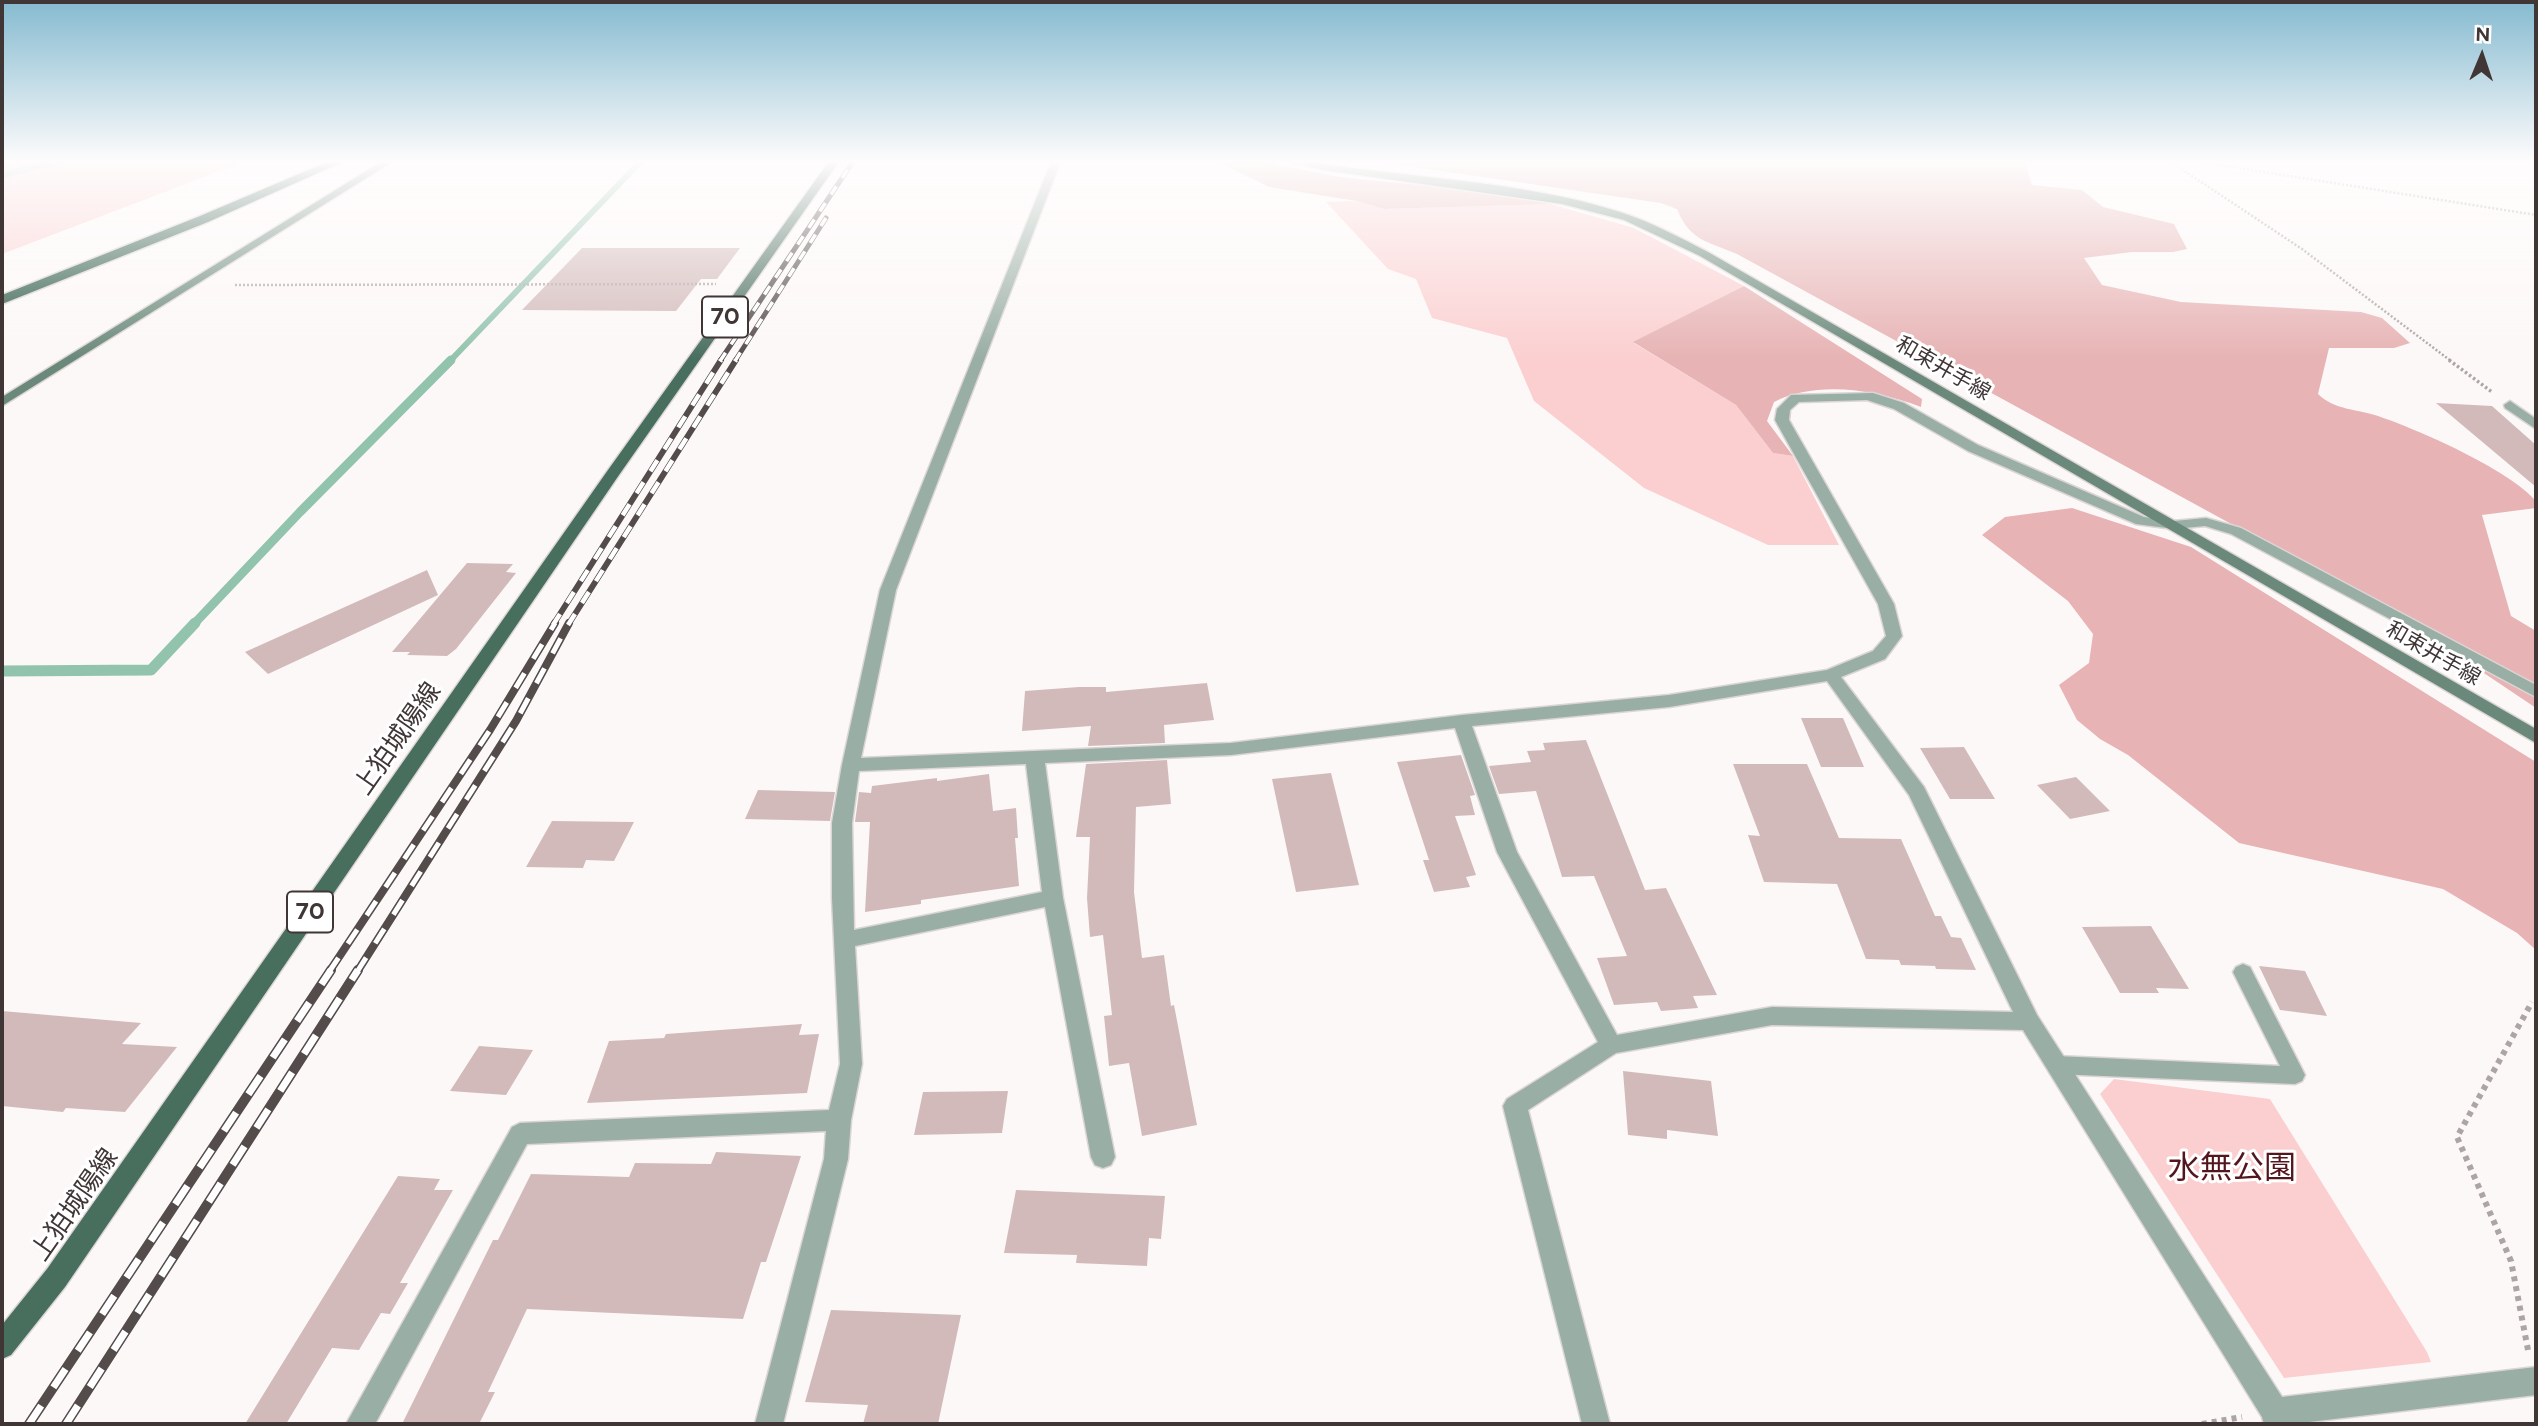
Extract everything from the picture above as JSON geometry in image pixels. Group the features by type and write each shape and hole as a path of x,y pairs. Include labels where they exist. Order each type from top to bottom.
{"highway":[{"path":"2,300 185,227"}],"main road":[{"path":"2,402 283,227"},
{"name":"上狛城陽線","path":"2,1346 64,1267 613,473 788,227"},
{"name":"和束井手線","path":"1650,227 1704,254 2536,737"}],"street":[{"path":"768,1424 835,1159 838,1119 851,1063 841,859 846,789 888,590 1030,227"},
{"path":"851,765 1231,749 1462,721 1669,701 1831,675 1879,655 1894,636 1886,604 1782,420 1784,409 1796,398 1868,396 1899,406 1973,449 2141,521 2174,525 2206,522 2236,531 2536,692"},
{"path":"2510,405 2536,407"},
{"path":"2510,405 2536,425"},
{"path":"1831,675 1917,793 2029,1021 2277,1418 2535,1381"},
{"path":"1462,721 1507,852 1611,1045"},
{"path":"1035,759 1054,898 1103,1157"},
{"path":"845,940 1054,898"},
{"path":"1596,1424 1515,1106 1611,1045 1772,1016 2029,1021"},
{"path":"360,1424 520,1134 838,1119"}],"lane":[{"path":"2056,1065 2295,1075 2243,972"}],"path":[{"path":"2268,227 2510,405"},
{"path":"189,285 748,284"},
{"path":"2532,1002 2457,1138 2511,1261 2535,1381"}],"green space":[{"path":"2,227 74,227 2,254"},
{"path":"1349,227 1629,227 1744,286 1634,343 1736,405 1773,453 1793,456 1839,545 1768,545 1644,488 1534,401 1507,338 1432,318 1416,279 1388,269"},
{"name":"水無公園","path":"2114,1079 2270,1099 2431,1362 2284,1378 2100,1094"}],"shaded area":[{"path":"2175,227 2187,249 2084,258 2102,285 2181,302 2361,312 2382,318 2410,343 2394,348 2329,348 2318,394 2338,406 2395,422 2462,452 2505,476 2536,501 2536,508 2482,515 2511,616 2536,631 2536,708 2396,614 1737,254 1701,239 1688,228"},
{"path":"1744,286 1922,399 1921,407 1886,396 1847,390 1828,389 1791,395 1774,402 1767,421 1793,456 1773,453 1736,405 1633,342"},
{"path":"2072,508 2191,547 2536,762 2536,950 2517,933 2443,889 2239,843 2128,755 2100,739 2077,720 2059,685 2089,663 2093,634 2068,601 1982,535 2005,517"}],"building":[{"path":"582,248 740,248 717,279 701,279 676,311 522,310"},
{"path":"2436,403 2492,406 2536,445 2536,487"},
{"path":"467,563 513,564 506,572 516,573 456,649 447,656 392,652"},
{"path":"427,570 438,595 268,674 245,652"},
{"path":"1207,683 1214,720 1164,725 1165,743 1088,746 1091,726 1022,731 1025,691 1106,687 1106,692"},
{"path":"1801,718 1843,718 1864,767 1821,767"},
{"path":"1586,740 1645,890 1666,888 1717,995 1693,996 1698,1008 1661,1011 1657,1002 1614,1005 1597,958 1627,956 1594,876 1562,877 1536,791 1499,794 1489,766 1531,762 1527,751 1545,750 1543,743"},
{"path":"1964,747 1995,799 1950,799 1920,748"},
{"path":"1461,755 1475,795 1470,796 1475,815 1455,816 1476,875 1466,877 1470,887 1434,892 1423,860 1429,860 1397,762"},
{"path":"1167,760 1171,804 1136,807 1134,892 1142,958 1164,955 1171,1006 1174,1005 1197,1125 1142,1136 1129,1063 1109,1066 1104,1016 1112,1015 1103,935 1090,937 1087,898 1090,837 1076,837 1086,764"},
{"path":"1733,764 1807,764 1839,838 1901,839 1935,916 1941,916 1951,937 1961,938 1976,970 1936,969 1935,966 1901,965 1899,960 1866,959 1837,884 1764,882 1748,835 1760,836"},
{"path":"1331,773 1359,885 1296,892 1272,779"},
{"path":"989,774 993,811 1016,808 1018,838 1015,838 1019,886 921,900 921,904 865,912 870,822 855,822 859,792 871,793 872,786"},
{"path":"2076,777 2110,811 2070,819 2037,785"},
{"path":"758,790 835,792 830,821 745,819"},
{"path":"552,821 634,822 614,861 586,860 583,868 526,867"},
{"path":"2151,926 2189,989 2156,988 2159,993 2120,993 2082,927"},
{"path":"2259,966 2305,971 2327,1016 2280,1010"},
{"path":"2,1011 141,1023 122,1044 177,1047 125,1112 66,1108 63,1112 2,1106"},
{"path":"802,1024 799,1035 819,1034 807,1093 587,1103 609,1041"},
{"path":"479,1046 533,1050 506,1095 450,1091"},
{"path":"1623,1071 1711,1081 1718,1136 1667,1130 1667,1139 1628,1135"},
{"path":"1008,1091 1002,1133 914,1135 923,1092"},
{"path":"716,1152 801,1156 766,1262 761,1262 743,1319 527,1309 488,1392 495,1392 479,1424 402,1424 493,1240 498,1240 531,1174 629,1177 635,1163 711,1164"},
{"path":"398,1176 440,1179 434,1190 453,1190 400,1283 408,1283 390,1314 381,1313 359,1350 332,1348 286,1424 245,1424"},
{"path":"1016,1190 1165,1196 1161,1239 1149,1238 1147,1266 1076,1263 1077,1255 1004,1253"},
{"path":"831,1310 961,1315 938,1424 863,1424 868,1405 805,1402"}],"waterway":[{"path":"450,361 578,227"},
{"path":"193,625 300,512 451,360"},
{"path":"2,671 151,670 195,623"}],"railway":[{"path":"720,361 810,227"},
{"path":"735,361 821,227"},
{"path":"553,625 721,360"},
{"path":"568,625 736,360"},
{"path":"329,972 490,730 555,623"},
{"path":"357,972 516,721 569,623"},
{"path":"29,1424 331,970"},
{"path":"66,1424 358,970"}]}
